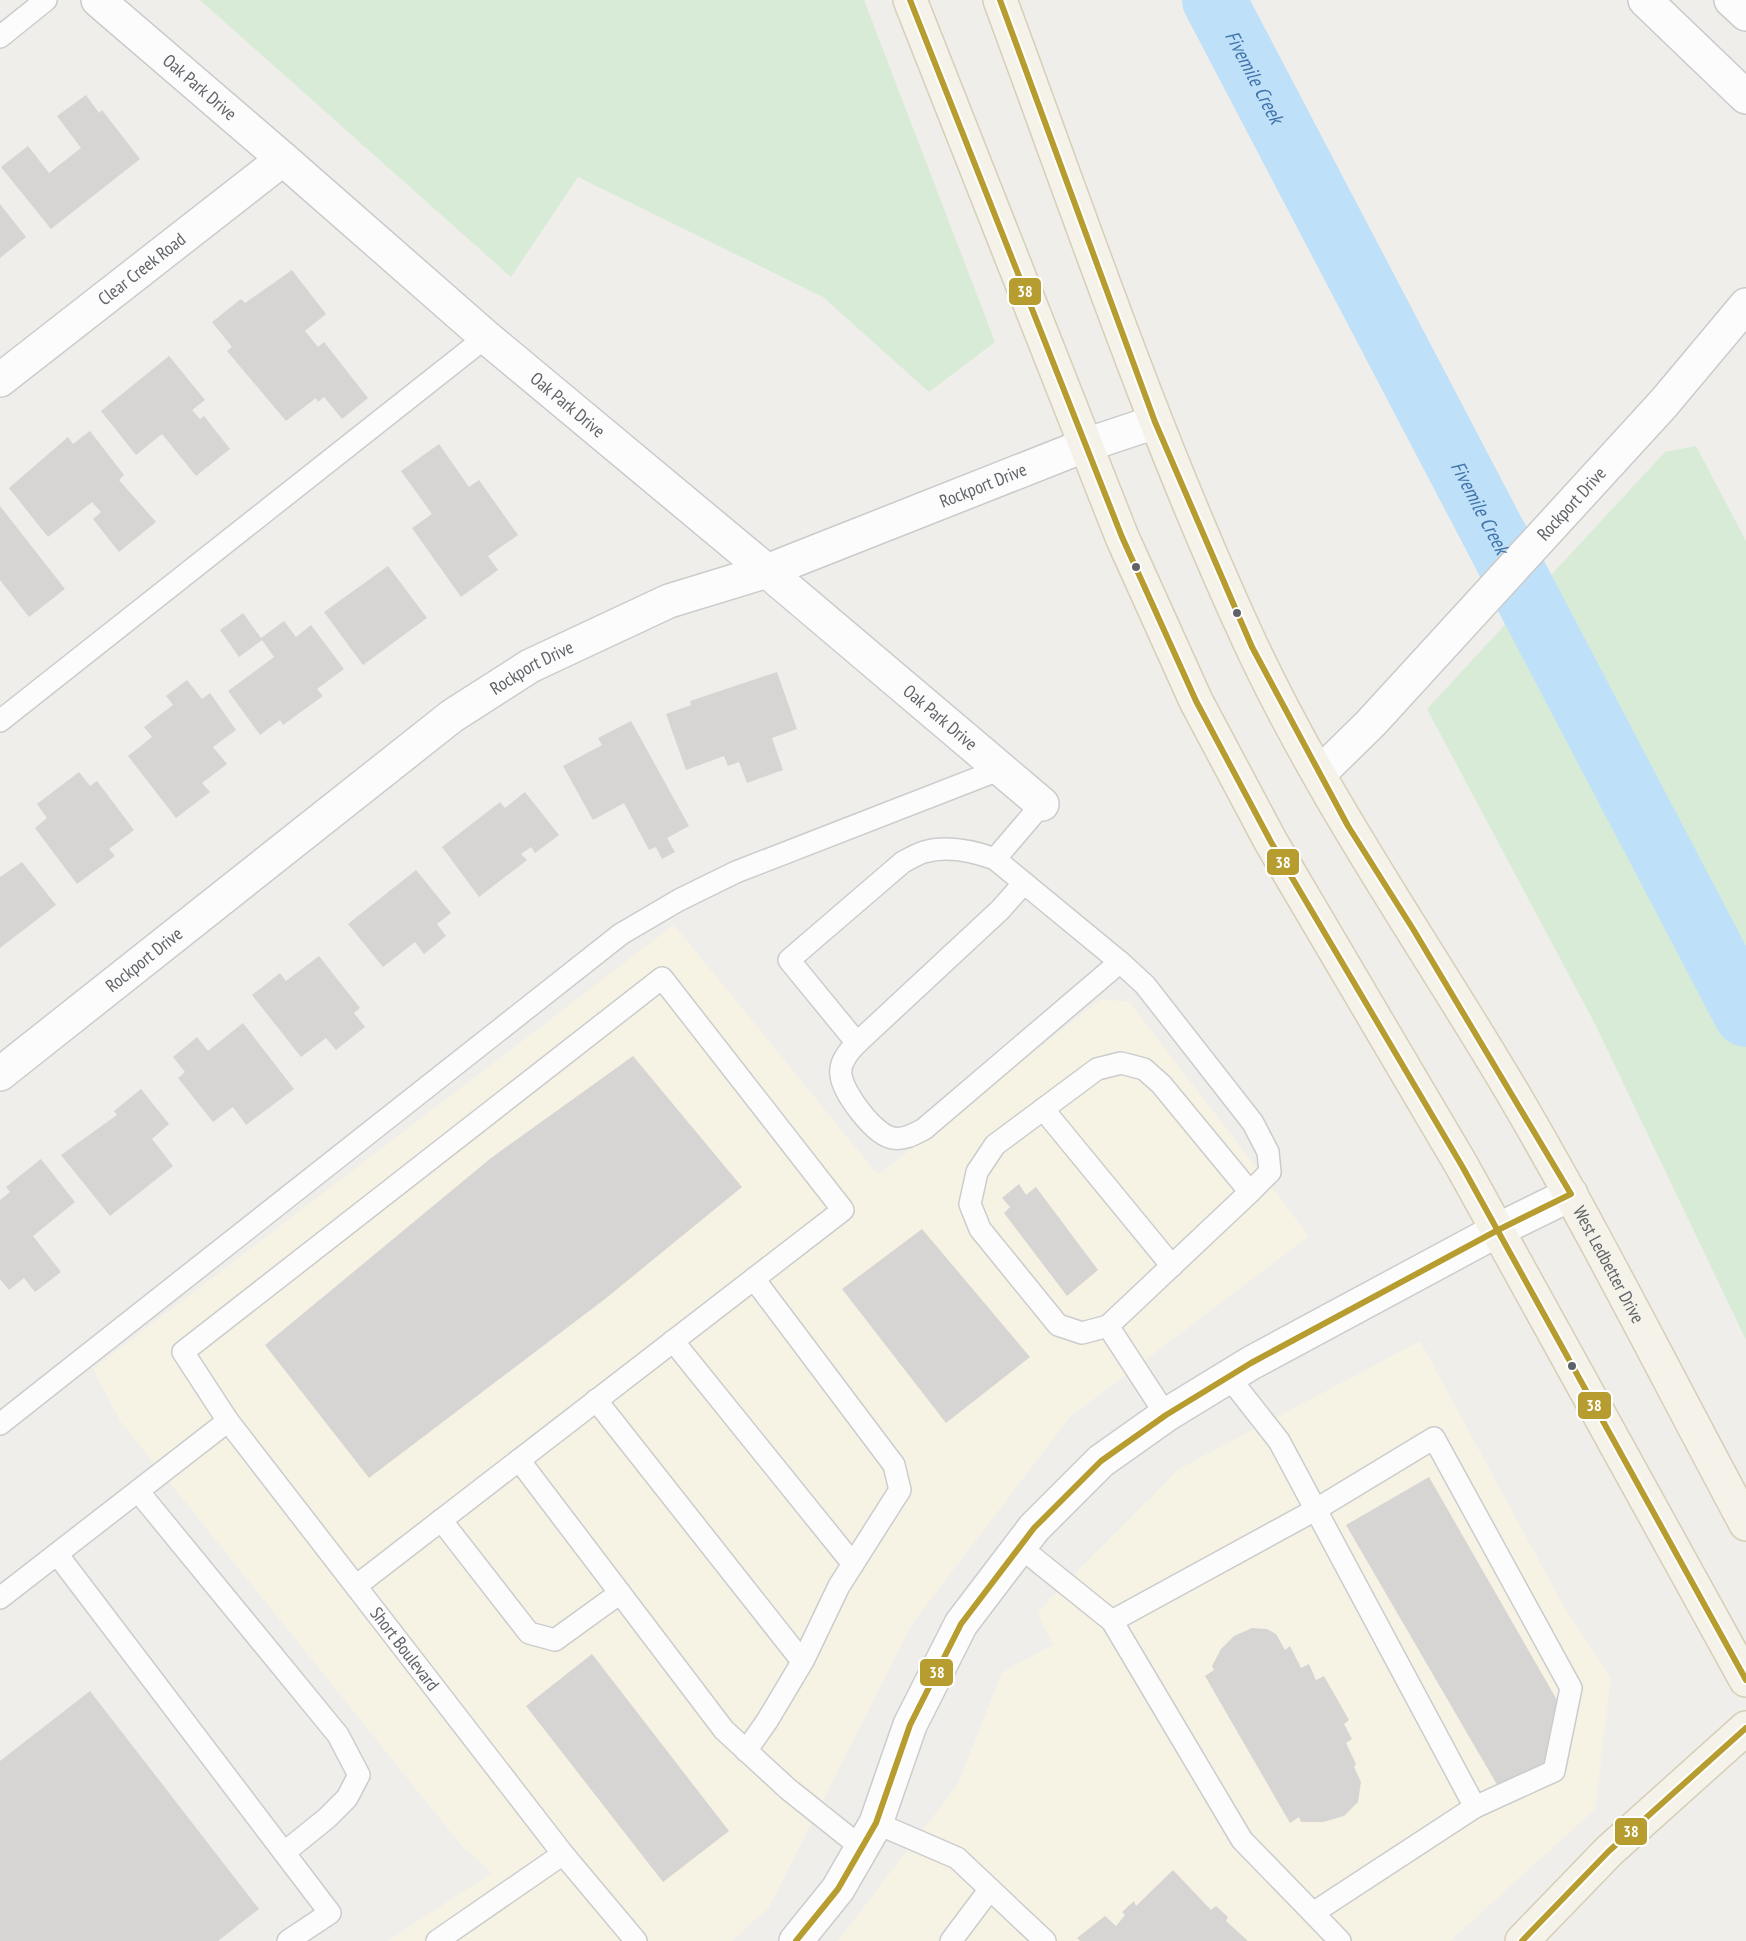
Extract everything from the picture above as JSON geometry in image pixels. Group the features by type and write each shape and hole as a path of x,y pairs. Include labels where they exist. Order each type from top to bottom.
{"main road":[{"path":"910,0 1122,537 1196,701 1271,842 1498,1230 1746,1680"},
{"name":"West Ledbetter Drive","path":"1000,0 1155,422 1252,646 1348,826 1413,928 1571,1194 1745,1522"},
{"path":"1522,1941 1610,1851 1746,1728"}],"street":[{"name":"Oak Park Drive","path":"98,0 284,159 486,337 1042,804"},
{"path":"1645,0 1746,97"},
{"path":"1731,0 1746,14"},
{"name":"Clear Creek Road","path":"0,380 284,159"},
{"name":"Rockport Drive","path":"1319,774 1371,723 1664,403 1746,305"},
{"name":"Rockport Drive","path":"0,1074 452,716 530,666 669,601 767,572 1086,445 1155,422"},
{"path":"796,1941 838,1889 869,1835 910,1725 961,1624 1034,1528 1101,1461 1166,1415 1228,1376 1498,1230 1571,1194"}],"lane":[{"path":"0,37 46,0"},
{"path":"0,721 486,337"},
{"path":"0,1424 621,934 679,900 736,872 1001,769"},
{"path":"995,859 1042,804"},
{"path":"857,1042 789,960 903,862 924,852 946,849 972,851 995,859 1145,985 1253,1123 1268,1152 1270,1172 1250,1192 1108,1326 1082,1333 1058,1325 980,1229 970,1204 977,1172 995,1145 1097,1069 1121,1063 1144,1069 1161,1084 1250,1192"},
{"path":"1024,883 1000,910 857,1042 846,1056 840,1073 844,1088 876,1128 892,1138 907,1138 924,1129 1120,962"},
{"name":"Short Boulevard","path":"636,1941 563,1854 228,1421 183,1352 662,978 843,1210 754,1279"},
{"path":"1043,1109 1172,1266"},
{"path":"356,1586 754,1279 894,1465 900,1490 839,1586 802,1661 767,1721 746,1751"},
{"path":"1108,1326 1166,1415"},
{"path":"673,1341 853,1564"},
{"path":"1228,1376 1278,1441 1475,1807"},
{"path":"596,1400 802,1661"},
{"path":"0,1598 228,1421"},
{"path":"1112,1621 1315,1510 1434,1438 1571,1689 1554,1772 1475,1807 1313,1913"},
{"path":"519,1460 724,1730 746,1751 788,1789 869,1835 957,1858 1045,1941"},
{"path":"138,1491 338,1735 359,1774 347,1798 327,1818 285,1852"},
{"path":"441,1520 530,1633 555,1640 620,1593"},
{"path":"1020,1547 1112,1621 1242,1840 1340,1941"},
{"path":"57,1554 330,1913 288,1941"},
{"path":"437,1941 461,1934 563,1854"},
{"path":"951,1941 990,1889"}],"shaded area":[{"path":"674,925 878,1175 1101,999 1129,1002 1309,1236 1069,1418 912,1624 769,1907 732,1941 387,1941 492,1873 461,1845 121,1422 93,1369"},
{"path":"1420,1341 1565,1609 1611,1678 1595,1809 1450,1941 838,1941 958,1784 1002,1672 1053,1645 1037,1612 1179,1469"}],"green space":[{"path":"200,0 864,0 995,342 929,392 823,297 578,177 511,277"},
{"path":"1696,446 1746,541 1746,1340 1594,1022 1427,709 1665,452"}],"building":[{"path":"86,95 99,113 102,110 140,159 51,229 1,167 28,146 49,173 81,148 57,116"},
{"path":"0,204 26,237 0,258"},
{"path":"292,270 326,314 305,331 318,347 324,342 368,398 342,419 324,397 318,402 316,398 286,421 227,351 232,347 212,322 241,299 245,303"},
{"path":"169,356 205,400 192,410 200,419 204,416 230,449 196,476 162,434 136,455 101,411"},
{"path":"90,431 124,475 119,480 156,522 119,552 93,519 101,512 92,502 48,537 9,488 68,437 73,444"},
{"path":"439,444 469,487 479,480 518,535 488,556 498,570 461,597 412,528 432,514 401,471"},
{"path":"0,506 65,589 29,617 0,580"},
{"path":"388,566 427,618 363,665 324,612"},
{"path":"243,613 261,638 284,621 296,637 311,625 344,669 317,689 323,696 283,725 280,720 260,735 228,691 274,657 262,640 239,657 220,630"},
{"path":"777,672 797,729 772,738 783,770 747,783 739,762 728,766 724,756 686,770 666,714 691,705 690,701"},
{"path":"187,680 202,699 210,693 236,730 213,747 227,764 202,783 210,792 176,818 128,756 152,737 144,727 173,705 166,696"},
{"path":"631,721 689,826 667,838 675,852 662,859 656,847 649,850 624,803 593,820 563,766 602,745 598,738"},
{"path":"79,772 90,786 97,781 134,830 109,849 115,856 77,884 35,828 47,818 37,804"},
{"path":"525,792 559,835 535,853 531,847 521,854 527,860 479,897 442,847 500,802 505,808"},
{"path":"22,862 56,905 0,948 0,877"},
{"path":"416,870 451,913 437,924 446,936 424,954 415,942 383,967 348,924"},
{"path":"319,956 360,1008 354,1013 365,1027 336,1050 326,1038 301,1057 252,995 280,973 286,981"},
{"path":"243,1023 294,1089 246,1125 233,1107 213,1122 178,1078 185,1072 173,1057 197,1037 208,1051"},
{"path":"633,1056 742,1187 605,1299 369,1478 265,1345 491,1158"},
{"path":"141,1089 169,1124 152,1139 173,1166 110,1216 61,1155 117,1115 114,1111"},
{"path":"41,1159 75,1202 33,1236 61,1272 35,1292 24,1278 9,1290 0,1279 0,1200 10,1192 6,1187"},
{"path":"1019,1184 1026,1195 1036,1187 1098,1270 1067,1296 1004,1213 1010,1207 1002,1198"},
{"path":"922,1229 1030,1357 946,1423 842,1289"},
{"path":"1429,1477 1557,1700 1544,1770 1503,1795 1346,1525"},
{"path":"1252,1628 1267,1629 1276,1634 1285,1650 1290,1646 1301,1668 1309,1664 1316,1680 1324,1676 1349,1720 1344,1724 1352,1739 1346,1743 1361,1782 1358,1802 1344,1816 1323,1822 1301,1822 1299,1817 1290,1823 1205,1676 1214,1670 1212,1666 1221,1649 1234,1636"},
{"path":"592,1654 729,1831 663,1882 526,1706"},
{"path":"90,1691 259,1909 218,1941 0,1941 0,1761"},
{"path":"1173,1870 1211,1910 1216,1906 1228,1917 1226,1921 1248,1941 1080,1941 1077,1938 1105,1916 1116,1926 1125,1915 1122,1912 1134,1901 1136,1906"}],"waterway":[{"name":"Fivemile Creek","path":"1214,0 1746,1015"}],"transit line":[{"name":"38","path":"910,0 1122,537 1196,701 1271,842 1462,1166 1746,1680"},
{"name":"38","path":"796,1941 838,1889 876,1823 910,1725 961,1624 1034,1528 1101,1461 1166,1415 1251,1363 1498,1230 1571,1194 1413,929 1348,826 1252,647 1155,422 1000,0"},
{"name":"38","path":"1522,1941 1609,1851 1746,1728"}]}
